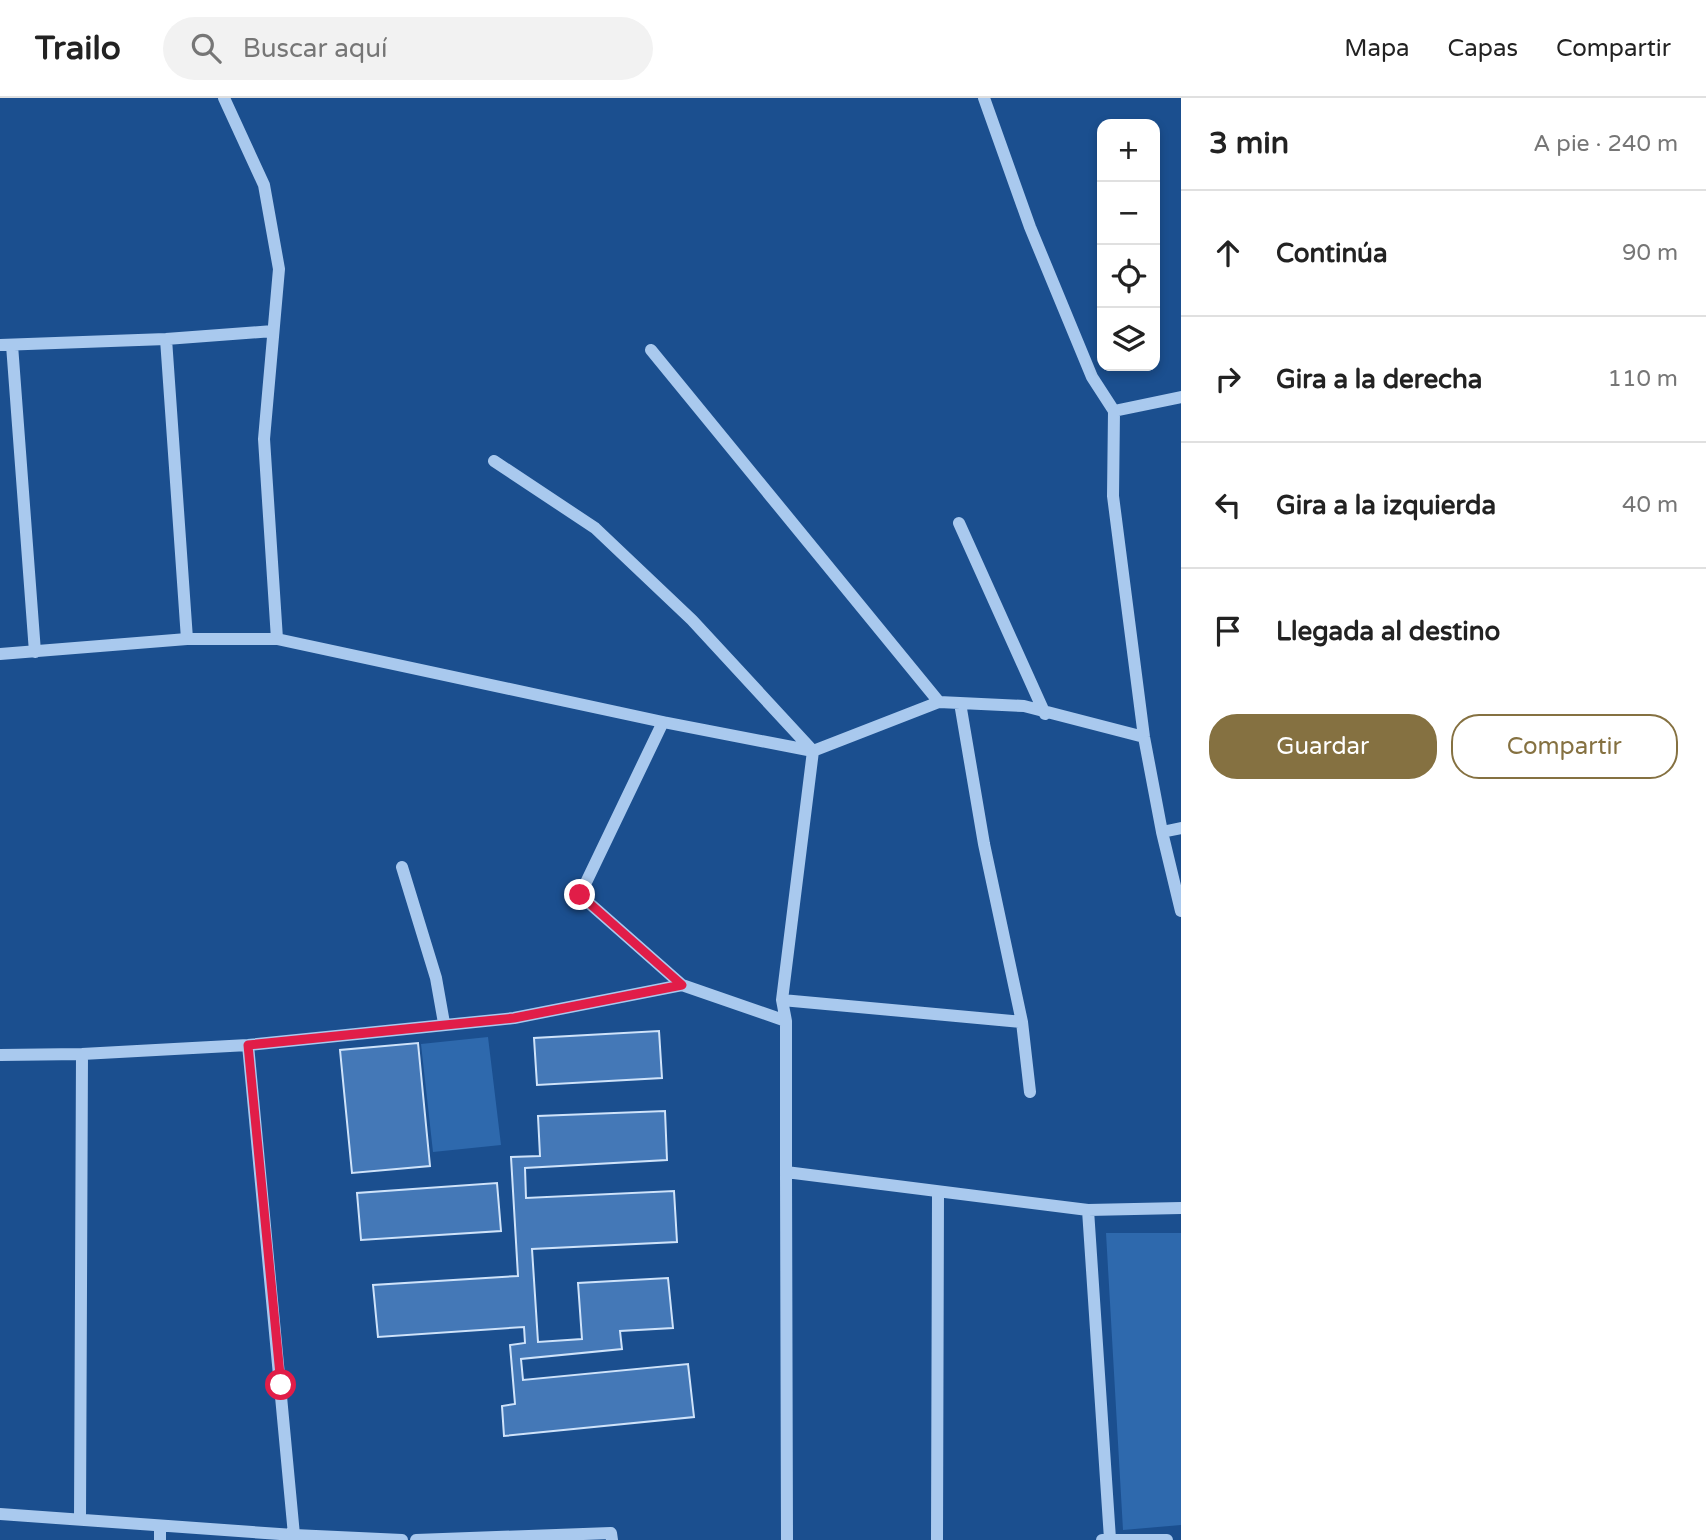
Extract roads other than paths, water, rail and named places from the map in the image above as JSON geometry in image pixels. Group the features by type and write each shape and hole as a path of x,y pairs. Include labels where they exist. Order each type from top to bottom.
{"street":[{"path":"224,98 264,185 279,269 264,439 277,639"},
{"path":"984,98 1030,227 1092,377 1114,411 1113,496 1144,737 1162,832 1181,911"},
{"path":"35,652 6,345 166,339 273,331"},
{"path":"166,339 187,639"},
{"path":"651,350 939,702"},
{"path":"1114,411 1181,397"},
{"path":"494,461 595,528 692,620 813,751 782,1000 786,1021 787,1540"},
{"path":"958,523 1045,714"},
{"path":"0,654 187,639 277,639 663,722 813,751 939,702 1024,706 1045,714 1144,737"},
{"path":"960,703 984,844 1022,1022 1030,1092"},
{"path":"663,722 580,895 682,985 786,1021"},
{"path":"1162,832 1181,828"},
{"path":"402,867 436,978 444,1023"},
{"path":"0,1055 82,1054 248,1045 514,1018 682,985"},
{"path":"782,1000 1022,1022"},
{"path":"248,1045 294,1535"},
{"path":"80,1520 82,1054"},
{"path":"786,1172 1088,1210 1181,1208"},
{"path":"937,1540 938,1192"},
{"path":"1088,1210 1110,1539"},
{"path":"0,1514 402,1540"},
{"path":"160,1526 160,1540"},
{"path":"416,1540 611,1533 612,1540"},
{"path":"1102,1540 1167,1540"}]}
